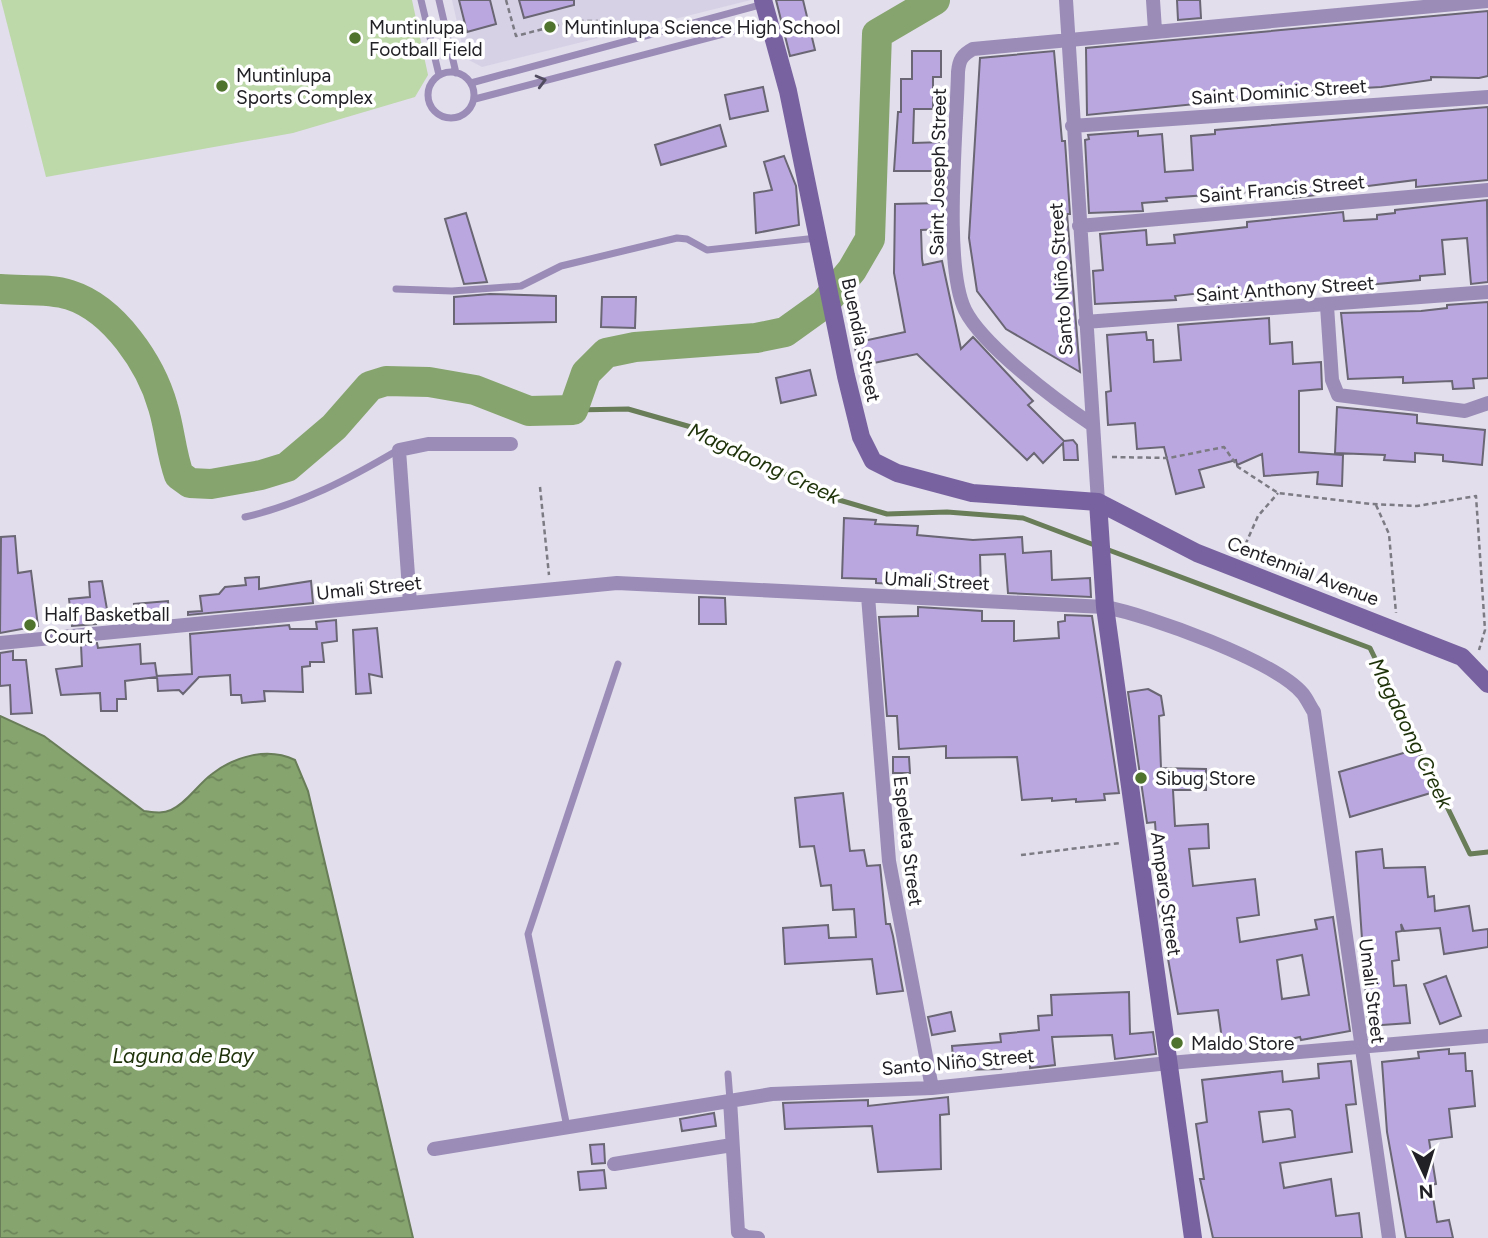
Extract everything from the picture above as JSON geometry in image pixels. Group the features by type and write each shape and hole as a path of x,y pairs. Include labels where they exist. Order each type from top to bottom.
{"street":[{"name":"Santo Niño Street","path":"1066,0 1101,555"},
{"path":"1153,0 1155,30"},
{"name":"Saint Joseph Street","path":"1091,424 1044,391 976,327 965,310 958,285 954,240 959,61 973,49 1488,1"},
{"name":"Buendia Street","path":"764,2 861,437 873,461 897,473 972,493 1098,510"},
{"name":"Saint Dominic Street","path":"1072,126 1488,97"},
{"name":"Saint Francis Street","path":"1079,226 1488,190"},
{"name":"Saint Anthony Street","path":"1085,322 1488,292"},
{"path":"1327,306 1332,380 1338,395 1465,411 1488,403"},
{"path":"410,603 399,450 428,444 511,444"},
{"name":"Centennial Avenue","path":"1098,510 1197,553 1462,657 1488,684"},
{"name":"Amparo Street","path":"1101,555 1105,607 1194,1238"},
{"name":"Umali Street","path":"0,643 617,583 1105,607 1149,617 1201,638 1289,681 1303,693 1314,712 1359,1047 1388,1238"},
{"name":"Espeleta Street","path":"867,596 887,849 932,1088"},
{"name":"Santo Niño Street","path":"433,1149 772,1094 932,1088 1169,1063 1488,1036"},
{"path":"730,1100 737,1235 758,1238"},
{"path":"614,1164 732,1145"}],"lane":[{"path":"421,0 439,75 428,95 429,103 438,115 461,117 472,107 475,99 471,83 456,73 439,75"},
{"path":"439,0 456,73"},
{"path":"471,83 764,2"},
{"path":"475,99 770,22"},
{"path":"617,44 622,60"},
{"path":"565,59 566,74"},
{"path":"396,289 452,291 521,286 561,266 677,238 687,239 707,250 715,250 818,238"},
{"path":"245,517 282,508 322,492 399,450"},
{"path":"567,1127 528,934 618,664"},
{"path":"727,1073 730,1100"}],"path":[{"path":"506,0 516,36 574,21 597,21"},
{"path":"1094,456 1169,458 1224,447 1238,467 1278,493 1377,505 1417,506 1476,496 1486,581 1485,630 1474,667"},
{"path":"540,487 551,588"},
{"path":"1236,568 1258,516 1278,493"},
{"path":"1377,505 1387,525 1391,546 1396,630"},
{"path":"1021,855 1138,841"}],"shaded area":[{"name":"Muntinlupa Sports Complex","path":"1,0 412,0 428,75 415,97 293,133 46,177"},
{"name":"Muntinlupa Science High School","path":"452,0 751,0 482,67 465,58"}],"water":[{"name":"Laguna de Bay","path":"0,716 44,736 144,811 171,810 212,774 241,758 274,754 295,760 308,791 413,1238 0,1238"}],"building":[{"path":"459,0 490,0 496,24 467,32"},
{"path":"519,0 574,0 574,5 524,18"},
{"path":"776,0 803,0 815,50 790,56"},
{"path":"1177,0 1200,0 1201,18 1178,20"},
{"path":"1488,11 1488,76 1431,77 1431,80 1381,87 1259,94 1235,100 1087,115 1086,48"},
{"path":"912,51 941,51 941,77 933,77 933,109 914,109 913,143 944,142 944,171 894,171 898,112 901,112 901,79 912,79"},
{"path":"1054,51 1062,141 1065,141 1070,214 1067,214 1080,372 1006,329 977,291 969,238 980,58"},
{"path":"763,87 768,111 730,119 725,95"},
{"path":"1488,107 1488,180 1416,187 1416,180 1368,186 1316,186 1317,195 1293,198 1292,189 1166,198 1167,201 1142,203 1143,211 1089,213 1085,140 1089,139 1088,135 1138,131 1138,136 1162,134 1165,172 1193,170 1191,136 1215,134 1215,130"},
{"path":"720,125 726,146 661,165 655,145"},
{"path":"784,156 796,186 799,225 756,233 754,193 772,190 764,162"},
{"path":"1487,200 1488,282 1471,284 1467,238 1442,240 1445,274 1420,276 1420,280 1367,285 1368,291 1350,293 1349,282 1311,285 1311,289 1267,291 1267,299 1202,304 1201,293 1175,296 1176,300 1095,304 1093,271 1103,270 1100,234 1146,230 1147,245 1175,243 1174,235 1247,227 1247,222 1343,212 1344,221 1377,219 1377,215 1395,213 1395,210"},
{"path":"943,203 943,229 921,230 922,259 923,265 942,261 961,349 973,337 1033,401 1028,405 1064,441 1073,440 1077,445 1078,460 1064,460 1063,443 1043,463 1034,453 1027,460 917,354 859,366 854,343 905,332 894,273 895,204"},
{"path":"466,213 487,282 464,284 445,219"},
{"path":"490,294 556,296 556,322 454,324 454,297"},
{"path":"602,297 636,297 635,328 601,327"},
{"path":"1488,302 1488,378 1473,379 1474,388 1453,389 1452,381 1403,383 1403,377 1348,379 1341,313 1421,311 1447,308 1447,305"},
{"path":"1269,318 1270,344 1292,342 1293,364 1321,362 1322,389 1299,391 1299,452 1343,455 1342,486 1317,484 1318,472 1264,476 1262,454 1237,465 1236,460 1199,470 1204,487 1176,494 1164,447 1137,449 1135,423 1108,425 1106,392 1111,391 1107,335 1146,332 1147,340 1153,340 1154,362 1181,360 1178,325"},
{"path":"810,370 816,395 781,403 776,378"},
{"path":"1337,407 1417,415 1417,423 1485,430 1482,465 1443,461 1443,455 1415,453 1415,462 1384,460 1385,455 1335,453"},
{"path":"844,518 876,520 875,524 918,526 917,535 973,540 1022,537 1023,553 1051,551 1052,580 1090,578 1091,597 1008,593 1005,554 980,555 981,591 896,587 896,584 876,583 876,579 842,578"},
{"path":"15,536 18,573 31,571 38,626 0,633 1,537"},
{"path":"259,577 259,589 311,581 313,603 188,615 188,612 202,611 200,596 219,594 225,587 246,585 245,578"},
{"path":"102,581 108,615 95,616 96,624 72,626 69,599 90,597 89,582"},
{"path":"699,597 725,598 726,624 699,624"},
{"path":"168,601 169,615 136,618 134,604"},
{"path":"918,607 982,611 982,621 1014,621 1014,641 1059,638 1058,622 1065,621 1065,615 1092,616 1119,793 1104,794 1105,800 1022,800 1017,757 946,758 946,746 899,749 897,716 887,716 879,617 918,616"},
{"path":"336,620 337,641 322,643 324,662 310,662 310,666 302,667 303,692 264,691 265,701 242,703 241,695 231,695 230,675 199,677 183,694 179,690 158,691 157,676 192,674 190,634 289,625 290,629 317,629 316,622"},
{"path":"377,628 382,677 369,674 371,693 356,694 353,630"},
{"path":"97,643 98,648 140,644 141,664 155,663 157,677 125,681 126,699 117,699 117,711 101,711 100,693 61,695 56,669 82,666 81,645"},
{"path":"13,651 13,660 26,660 32,713 11,714 10,685 0,686 0,653"},
{"path":"1148,689 1161,696 1164,715 1159,716 1161,768 1206,769 1206,790 1173,790 1175,826 1208,824 1209,848 1189,849 1193,886 1255,879 1259,915 1237,918 1240,942 1317,929 1315,920 1333,917 1350,1031 1301,1040 1300,1037 1266,1044 1223,1047 1218,1010 1178,1014 1157,892 1166,891 1161,851 1157,851 1155,822 1147,823 1128,692","holes":["1302,955 1309,995 1282,999 1277,960"]},
{"path":"1417,749 1434,792 1350,817 1339,772"},
{"path":"893,757 909,757 910,773 893,773"},
{"path":"843,793 850,851 864,850 867,866 880,865 886,924 890,924 903,991 877,994 872,959 785,964 783,928 828,925 829,938 856,937 854,909 833,910 831,885 821,886 814,846 800,847 795,798"},
{"path":"1382,849 1384,868 1425,867 1428,897 1434,896 1435,911 1469,906 1473,931 1488,929 1488,947 1444,954 1440,928 1404,931 1401,924 1402,931 1396,932 1399,960 1392,961 1394,986 1406,985 1410,1023 1368,1026 1356,852"},
{"path":"1446,976 1461,1016 1440,1024 1424,984"},
{"path":"1129,992 1130,1034 1153,1032 1156,1054 1115,1059 1112,1035 1052,1037 1055,1065 1030,1068 1030,1063 1000,1065 1001,1069 954,1070 952,1046 1001,1042 1000,1034 1039,1030 1038,1016 1052,1015 1051,995"},
{"path":"951,1012 955,1031 932,1035 928,1017"},
{"path":"1449,1049 1449,1054 1465,1053 1466,1071 1472,1071 1475,1106 1449,1109 1452,1137 1429,1140 1436,1184 1431,1185 1437,1222 1449,1220 1453,1238 1406,1238 1387,1132 1382,1062 1419,1058 1418,1052"},
{"path":"1351,1061 1356,1104 1346,1105 1352,1152 1280,1163 1284,1188 1331,1179 1336,1216 1359,1213 1362,1238 1213,1238 1200,1179 1204,1179 1196,1124 1207,1122 1202,1080 1282,1071 1283,1082 1319,1078 1318,1064","holes":["1292,1111 1295,1137 1263,1142 1259,1112"]},
{"path":"948,1097 949,1114 940,1115 941,1169 878,1172 872,1126 785,1129 783,1103 868,1100 868,1106"},
{"path":"714,1113 716,1126 682,1131 680,1119"},
{"path":"604,1144 605,1163 592,1164 590,1145"},
{"path":"604,1170 606,1188 580,1190 578,1172"}],"waterway":[{"name":"Magdaong Creek","path":"0,289 70,295 86,302 116,325 150,373 163,407 179,475 190,483 211,484 261,475 287,467 334,427 370,386 386,381 429,382 475,390 529,411 573,410 586,373 606,353 635,347 756,338 785,332 824,304 852,270 870,239 877,34 935,0"},
{"name":"Magdaong Creek","path":"573,410 628,409 691,427 755,457 822,495 887,514 947,512 1023,518 1097,546"},
{"name":"Magdaong Creek","path":"1106,549 1370,648 1470,854 1488,852"}],"place":[{"name":"Muntinlupa Science High School","path":"550,27"},
{"name":"Muntinlupa Football Field","path":"355,38"},
{"name":"Muntinlupa Sports Complex","path":"222,86"},
{"name":"Half Basketball Court","path":"30,625"},
{"name":"Sibug Store","path":"1141,778"},
{"name":"Maldo Store","path":"1177,1043"}]}
